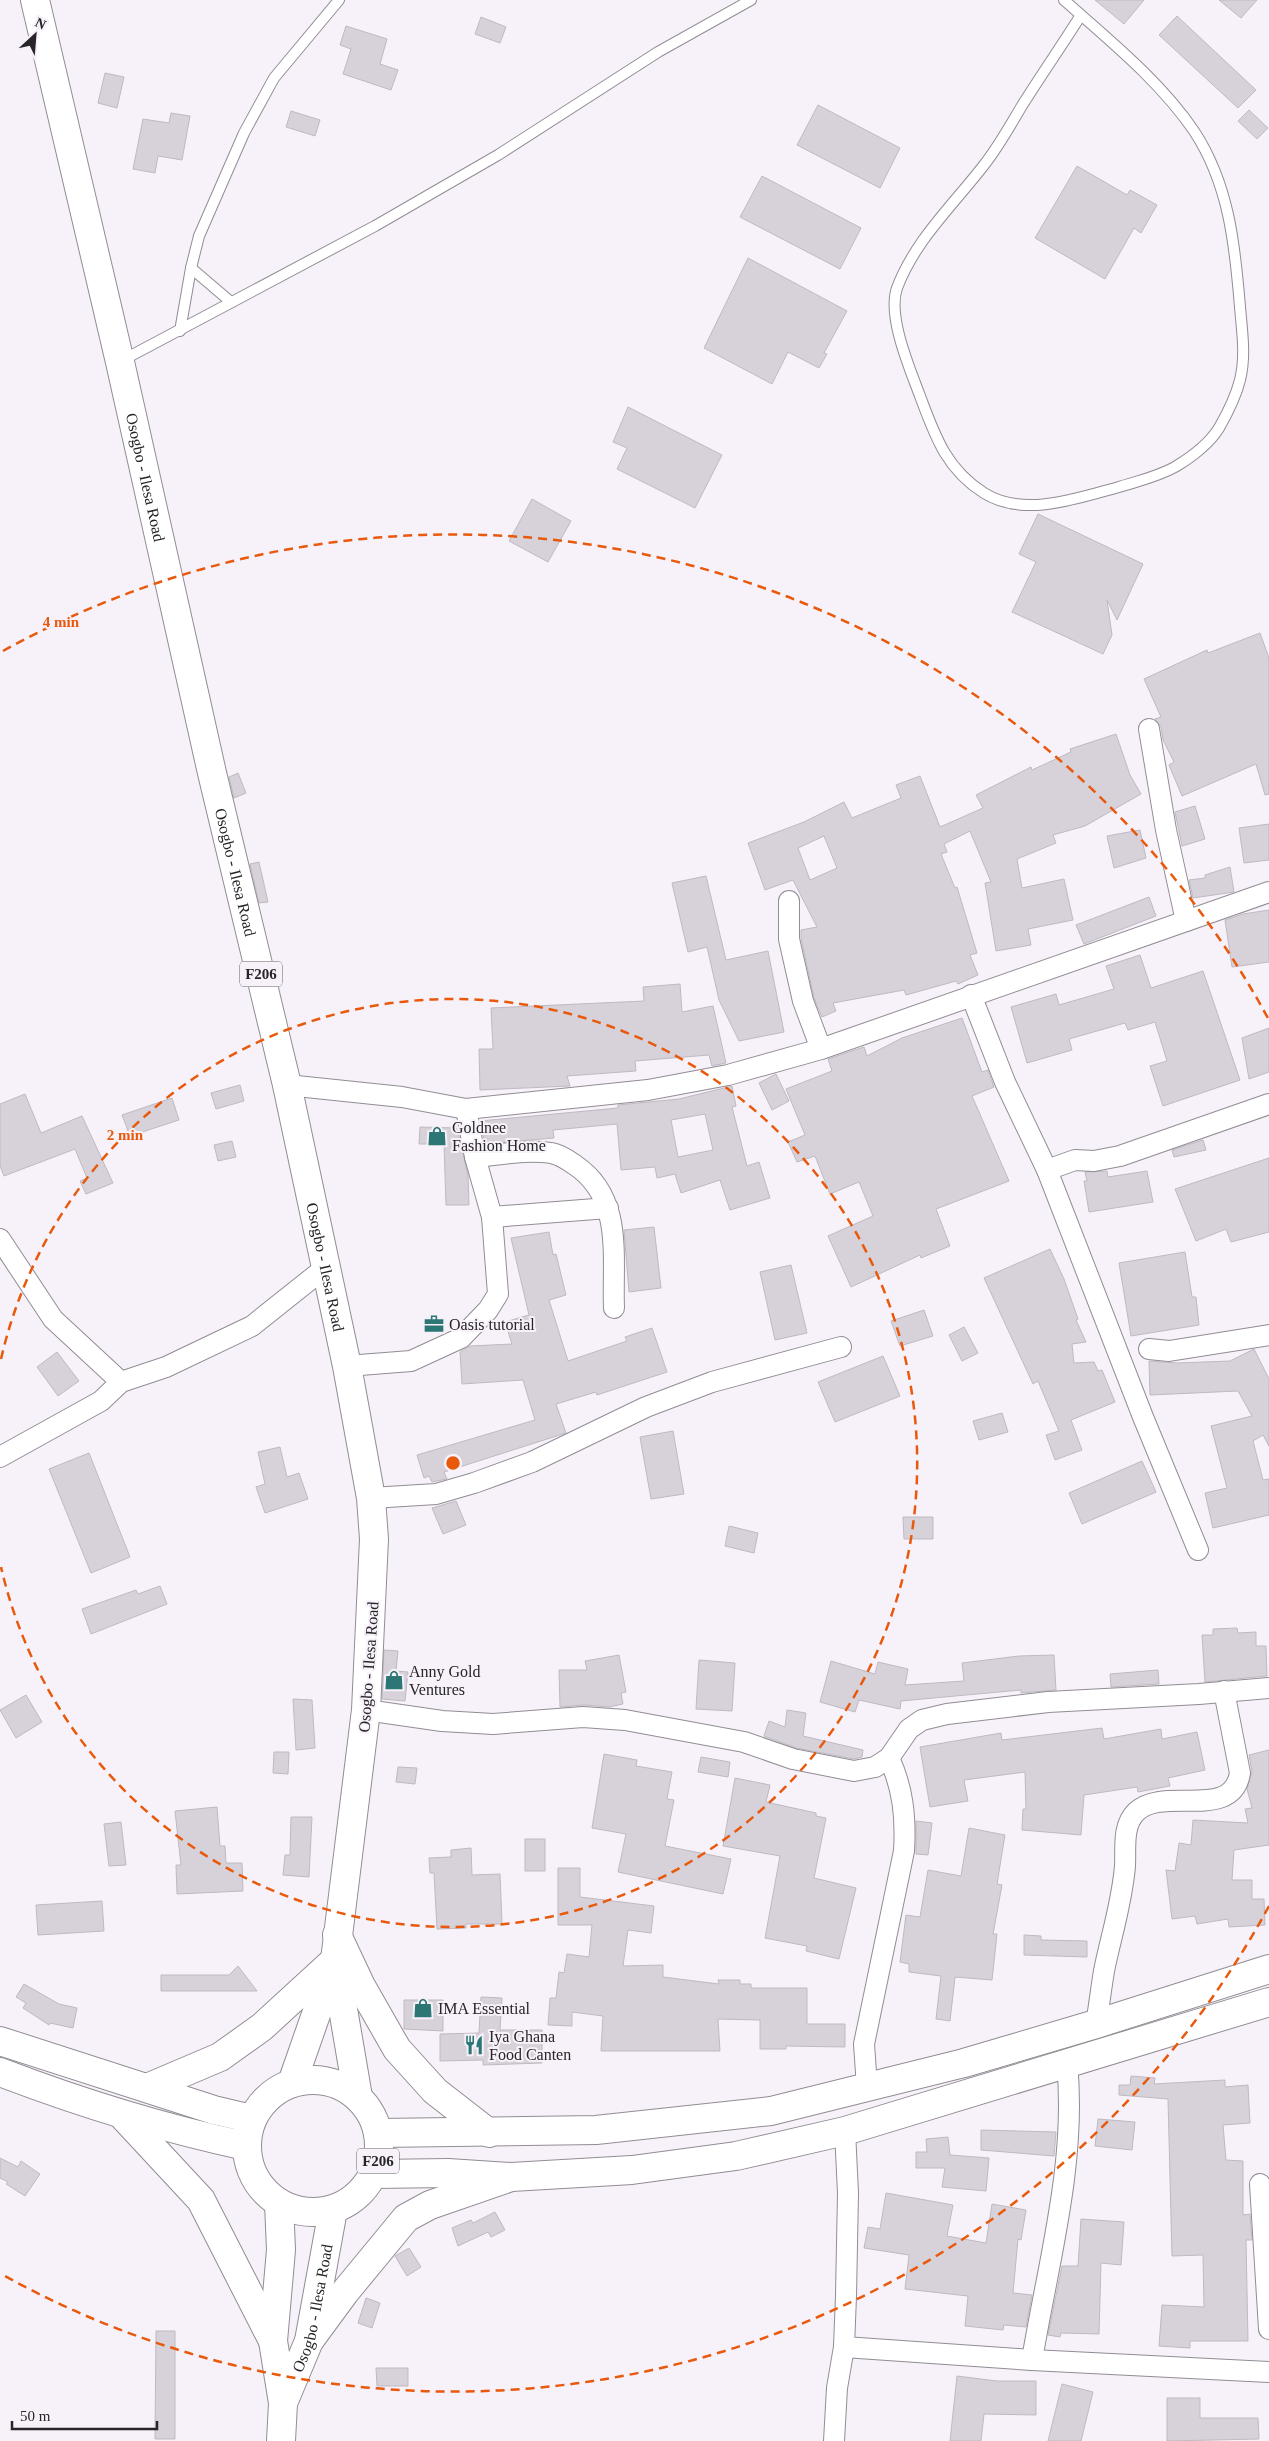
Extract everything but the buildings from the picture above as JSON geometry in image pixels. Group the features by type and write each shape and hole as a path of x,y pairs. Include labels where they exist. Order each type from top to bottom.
{"main road":[{"name":"Osogbo - Ilesa Road","path":"35,0 120,362 212,774 287,1085 347,1366 371,1498 374,1539 366,1710 336,1947 292,2083"},
{"name":"Osogbo - Ilesa Road","path":"336,1947 358,2097"},
{"path":"147,2088 220,2057 262,2026 336,1947 397,2049 435,2091 489,2133"},
{"path":"378,2133 489,2133 596,2130 771,2111 964,2063 1096,2024 1269,1969"},
{"path":"374,2174 448,2173 511,2176 632,2170 736,2156 845,2131 1269,2002"},
{"path":"0,2041 214,2110 252,2119"},
{"path":"0,2072 80,2102 197,2136 246,2146"},
{"name":"F206","path":"320,2080 333,2083 358,2097 374,2120 378,2133 379,2154 374,2174 357,2196 333,2210 305,2212 279,2204 258,2185 247,2160 246,2146 252,2119 268,2096 292,2083 320,2080"},
{"path":"122,2114 201,2200 273,2341"},
{"path":"309,2341 344,2292 406,2218 430,2205 511,2176"},
{"name":"Osogbo - Ilesa Road","path":"279,2204 281,2250 273,2341 284,2403 281,2441"},
{"name":"Osogbo - Ilesa Road","path":"284,2403 309,2341 333,2210"}],"street":[{"path":"1150,729 1166,830 1186,922"},
{"path":"287,1085 402,1097 466,1109 648,1090 728,1075 820,1049 1269,892"},
{"path":"789,901 789,939 803,1001 820,1049"},
{"path":"971,995 1005,1082 1047,1170 1142,1417 1198,1550"},
{"path":"1047,1170 1075,1160 1094,1161 1120,1156 1269,1104"},
{"path":"347,1366 412,1361 461,1338 480,1320 498,1294 492,1217 475,1157 466,1109"},
{"path":"475,1157 530,1152 553,1153 586,1172 597,1183 608,1208 613,1238 614,1308"},
{"path":"492,1217 608,1208"},
{"path":"0,1239 53,1319 121,1382"},
{"path":"0,1457 101,1401 121,1382 166,1367 252,1326 326,1267"},
{"path":"1148,1348 1169,1351 1269,1335"},
{"path":"371,1498 402,1498 436,1494 474,1483 532,1462 646,1407 712,1382 841,1348"},
{"path":"366,1710 442,1721 493,1724 583,1716 625,1720 744,1742 793,1759 854,1771 875,1767 889,1758 909,1729 922,1720 947,1714 1048,1702 1199,1694 1269,1688"},
{"path":"1096,2024 1104,1970 1119,1913 1128,1823 1143,1806 1180,1800 1218,1799 1234,1791 1239,1783 1240,1773 1224,1691"},
{"path":"867,2087 864,2044 904,1851 903,1794 889,1758"},
{"path":"1032,2360 1065,2170 1070,2110 1067,2063"},
{"path":"834,2441 837,2388 844,2347 848,2193 845,2131"},
{"path":"1260,2184 1269,2329"},
{"path":"844,2347 1032,2360 1269,2372"}],"lane":[{"path":"180,331 191,268 199,236 217,190 244,133 274,78 339,0"},
{"path":"120,362 375,226 498,155 658,52 751,0"},
{"path":"1064,0 1081,15 1155,84 1193,129 1215,168 1226,202 1234,244 1243,357 1240,379 1217,431 1201,448 1176,466 1154,477 1085,496 1035,504 1010,503 986,494 963,476 946,457 910,369 894,308 896,290 915,255 942,214 986,163 1081,15"},
{"path":"191,268 231,302"}],"place":[{"name":"Goldnee Fashion Home","path":"437,1136"},
{"name":"Oasis tutorial","path":"434,1324"},
{"name":"Anny Gold Ventures","path":"394,1680"},
{"name":"IMA Essential","path":"423,2008"},
{"name":"Iya Ghana Food Canten","path":"474,2045"}]}
